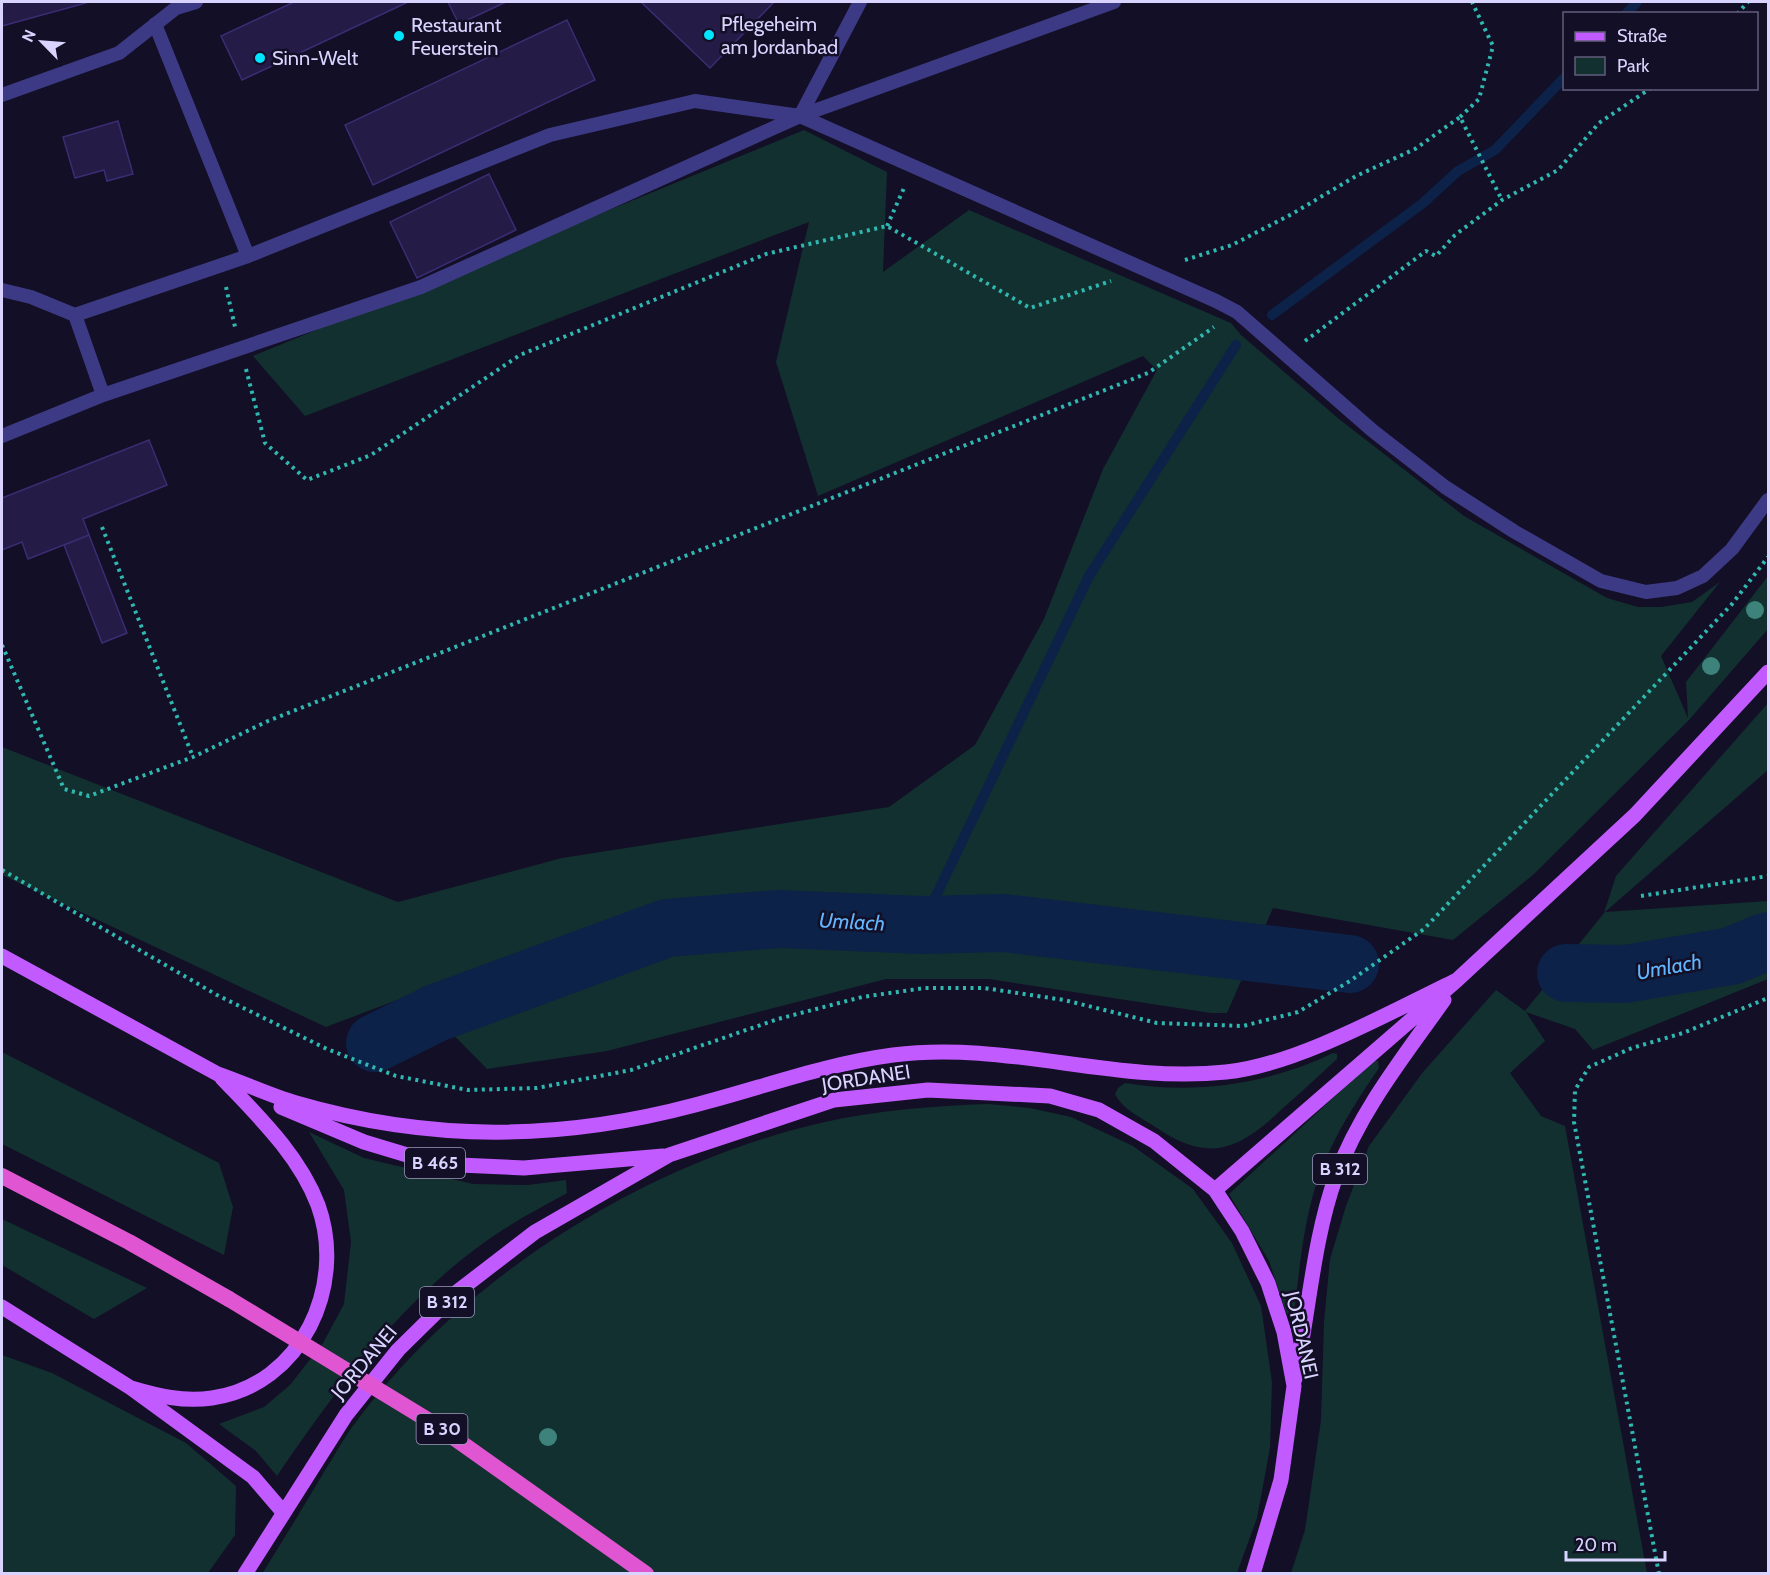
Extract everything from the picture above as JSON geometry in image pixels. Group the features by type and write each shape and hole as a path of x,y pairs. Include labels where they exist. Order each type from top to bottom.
{"highway":[{"name":"B 30","path":"2,1176 129,1242 229,1299 436,1425 646,1574"}],"main road":[{"name":"B 312","path":"1215,1190 1457,980 1635,815 1768,672"},
{"name":"B 465","path":"2,956 279,1106 364,1142 437,1164 524,1168 669,1155"},
{"name":"B 312","path":"1294,1386 1319,1244 1336,1176 1365,1114 1457,980"},
{"path":"218,1074 294,1102 373,1122 453,1132 535,1133 616,1124 695,1105 812,1070 895,1054 968,1051 1138,1072 1228,1072 1322,1043 1457,980"},
{"path":"131,1388 171,1399 213,1398 253,1384 287,1359 312,1326 326,1287 328,1245 318,1204 298,1167 268,1126 218,1074"},
{"name":"JORDANEI","path":"245,1574 283,1512 361,1396 398,1350 457,1292 535,1232 669,1155 834,1100 928,1090 1010,1092 1050,1096 1098,1110 1154,1141 1215,1190 1242,1231 1268,1283 1284,1332 1294,1386 1281,1480 1253,1574"},
{"path":"2,1307 131,1388 254,1477 283,1512"}],"lane":[{"path":"2,95 119,53 176,8 196,2"},
{"path":"800,116 860,2"},
{"path":"2,436 103,395 421,287 800,116 1114,2"},
{"path":"155,24 248,256"},
{"path":"2,290 31,297 75,315 248,256 550,135 695,101 800,116 1237,312 1373,431 1445,487 1515,532 1601,581 1646,592 1677,588 1703,576 1732,549 1768,501"},
{"path":"75,315 103,395"}],"path":[{"path":"231,313 265,443 307,480 371,456 520,355 766,254 887,226 1030,308 1098,284 1150,272 1242,240 1292,214 1356,176 1415,149 1460,117 1479,99 1493,46 1472,2"},
{"path":"1289,356 1310,336 1426,251 1436,256 1455,235 1502,200 1558,170 1599,123 1648,90"},
{"path":"1460,117 1502,200"},
{"path":"887,226 913,167"},
{"path":"2,645 64,789 89,796 193,757 279,716 1148,373 1237,312"},
{"path":"102,526 193,757"},
{"path":"2,870 217,995 327,1049 396,1076 468,1090 537,1088 630,1070 778,1019 862,997 925,988 984,988 1053,998 1157,1023 1243,1026 1298,1012 1350,981 1424,929 1732,604 1768,557"},
{"path":"1641,897 1768,876"},
{"path":"1659,1574 1574,1122 1575,1090 1589,1067 1632,1048 1683,1033 1768,998"}],"green space":[{"path":"804,130 887,172 883,272 969,210 1231,323 1241,335 1339,419 1464,516 1607,598 1638,607 1661,607 1692,602 1720,582 1661,656 1688,718 1686,682 1768,576 1768,629 1689,720 1534,874 1453,940 1273,908 1227,1013 1211,1013 989,979 886,979 607,1051 487,1069 413,994 326,1027 2,875 2,747 398,902 562,858 889,807 975,745 1044,619 1103,469 1157,370 1143,356 818,496 776,362 809,222 305,416 253,356"},
{"path":"1768,703 1768,770 1605,912 1768,901 1768,979 1593,1050 1575,1029 1526,1012 1545,1041 1510,1073 1541,1116 1565,1126 1647,1573 1291,1573 1305,1530 1321,1420 1324,1322 1330,1259 1346,1206 1369,1146 1423,1072 1496,990 1525,1011 1604,913 1616,876"},
{"path":"2,1052 219,1163 233,1207 224,1255 2,1144"},
{"path":"1333,1053 1337,1054 1337,1059 1267,1123 1238,1142 1224,1147 1193,1146 1176,1139 1128,1109 1115,1094 1118,1088 1125,1083 1178,1088 1205,1087 1258,1079 1309,1064"},
{"path":"1373,1061 1378,1061 1379,1068 1340,1130 1317,1181 1306,1227 1294,1313 1290,1318 1269,1261 1229,1194"},
{"path":"988,1104 1030,1108 1071,1117 1133,1146 1193,1189 1232,1243 1261,1306 1272,1382 1270,1448 1257,1518 1237,1573 262,1574 347,1434 400,1369 450,1319 505,1273 565,1232 627,1196 692,1165 758,1140 825,1122 866,1114 926,1107"},
{"path":"309,1132 364,1158 473,1184 528,1185 566,1180 567,1193 512,1224 470,1253 407,1310 351,1374 277,1476 256,1451 219,1424 264,1407 290,1385 323,1343 344,1304 351,1242 344,1190"},
{"path":"2,1219 147,1288 94,1319 2,1265"},
{"path":"2,1355 52,1373 186,1443 236,1486 235,1535 208,1573 2,1573"}],"building":[{"path":"2,2 86,2 86,3 2,26"},
{"name":"Sinn-Welt","path":"294,2 408,2 242,80 221,36"},
{"path":"448,2 506,2 459,24"},
{"name":"Pflegeheim am Jordanbad","path":"641,2 774,2 710,68"},
{"path":"567,20 595,80 373,185 345,125"},
{"path":"118,121 133,174 107,181 104,170 75,178 63,137"},
{"path":"489,174 516,230 417,278 390,222"},
{"path":"149,440 167,485 83,519 89,535 28,559 22,542 2,550 2,498"},
{"path":"89,535 127,633 102,643 64,545"}],"waterway":[{"path":"1628,12 1637,2"},
{"path":"1272,315 1423,203 1458,171 1495,150 1563,79"},
{"path":"922,925 1089,576 1236,345"},
{"name":"Umlach","path":"375,1043 436,1013 667,928 779,919 922,925 1003,923 1350,964"},
{"name":"Umlach","path":"1566,973 1625,974 1731,956 1768,941"}],"place":[{"name":"Pflegeheim am Jordanbad","path":"709,35"},
{"name":"Restaurant Feuerstein","path":"399,36"},
{"name":"Sinn-Welt","path":"260,58"}]}
